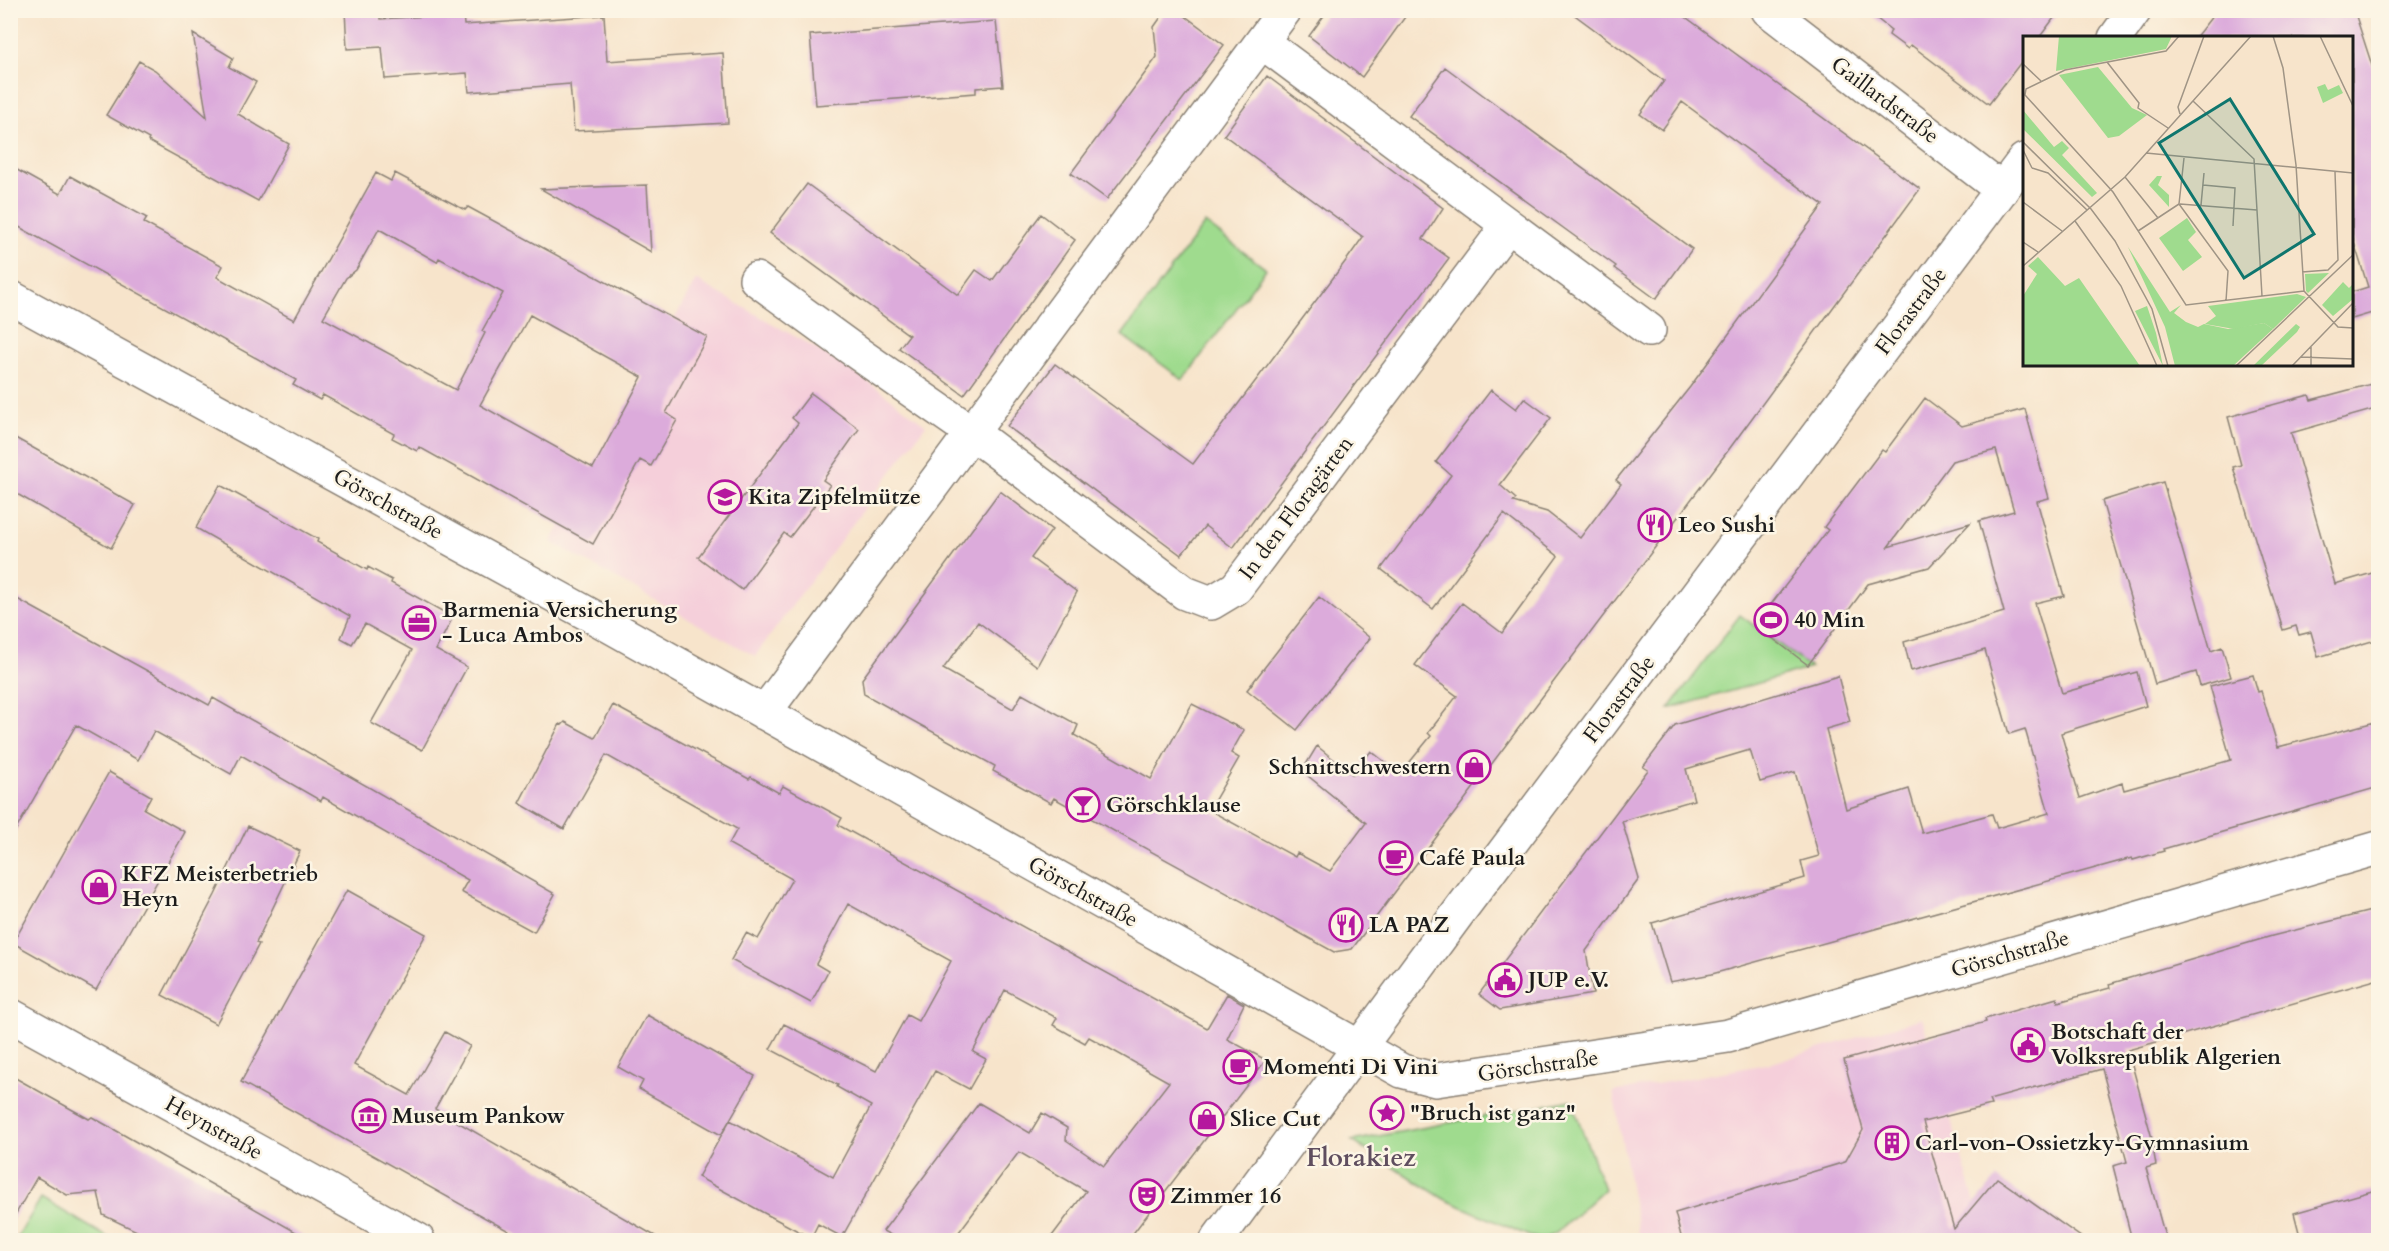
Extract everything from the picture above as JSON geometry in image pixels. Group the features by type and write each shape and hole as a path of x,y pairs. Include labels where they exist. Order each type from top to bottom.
{"street":[{"path":"764,713 1285,10"},
{"name":"Gaillardstraße","path":"1768,10 2002,190"},
{"path":"2116,36 2135,10"},
{"path":"1262,42 1507,227 1649,330"},
{"name":"Florastraße","path":"1217,1240 1459,912 2023,163"},
{"name":"In den Floragärten","path":"756,279 971,432 1185,593 1211,603 1236,588 1507,227"},
{"name":"Görschstraße","path":"10,297 601,621 1402,1071 1436,1080 1728,1036 2379,848"},
{"name":"Heynstraße","path":"10,1015 418,1240"}],"shaded area":[{"name":"Kita Zipfelmütze","path":"696,280 850,368 926,425 755,656 551,542"},
{"path":"1922,1018 1975,1203 2027,1240 1640,1240 1613,1092 1772,1063"}],"green space":[{"path":"1205,223 1266,269 1183,380 1122,335"},
{"path":"1740,615 1811,668 1669,709"},
{"path":"1571,1100 1604,1189 1555,1234 1541,1239 1529,1236 1444,1199 1352,1141"},
{"path":"41,1198 109,1238 108,1240 16,1240"}],"building":[{"path":"345,10 379,10 380,19 463,14 464,25 604,15 607,61 723,53 728,123 574,131 570,84 469,92 467,73 385,79 382,47 347,49"},
{"path":"1166,10 1177,10 1224,45 1107,199 1071,173 1157,57 1154,27"},
{"path":"1328,10 1410,10 1362,77 1309,36"},
{"path":"1568,10 1676,10 1920,189 1727,452 1352,949 1334,952 1054,798 1051,803 993,771 995,766 864,694 862,679 1000,491 1052,530 1031,558 1077,592 1037,666 978,622 943,669 1013,709 1022,694 1078,725 1074,735 1151,779 1192,704 1244,730 1231,753 1239,758 1209,810 1295,857 1297,853 1330,871 1366,823 1302,771 1317,746 1353,775 1371,751 1400,774 1431,736 1428,733 1457,696 1415,665 1462,603 1502,633 1558,556 1504,514 1433,609 1381,569 1451,475 1436,462 1491,390 1516,409 1524,398 1551,418 1500,485 1516,499 1513,502 1547,512 1580,538 1621,484 1616,480 1690,387 1823,205 1682,102 1662,130 1640,114 1664,81"},
{"path":"1866,10 2060,10 2040,36 2023,36 2023,60 1989,104 1911,45 1908,49 1889,35 1891,30"},
{"path":"2217,10 2354,10 2379,87 2379,311 2353,319 2353,292 2368,287 2353,239 2353,36 2197,36"},
{"path":"996,21 1003,86 976,88 976,93 816,105 810,35"},
{"path":"193,34 233,58 229,67 256,82 238,114 289,144 258,201 148,141 149,139 106,115 139,61 155,70 207,117"},
{"path":"1445,67 1692,249 1656,299 1614,268 1616,266 1409,116"},
{"path":"1267,76 1443,208 1423,239 1449,258 1233,548 1205,526 1181,555 1007,426 1055,364 1193,464 1348,258 1363,237 1224,135"},
{"path":"10,166 60,194 70,176 147,218 144,223 223,266 217,277 294,320 376,173 391,181 395,173 465,210 468,207 707,337 666,413 677,420 651,466 640,460 593,544 419,447 417,451 392,438 394,434 323,395 320,400 293,385 296,380 10,222","holes":["379,229 437,262 439,258 503,293 482,331 485,333 456,390 323,318 346,278 356,270","530,315 642,377 593,468 480,405"]},
{"path":"807,184 958,295 976,270 992,281 1041,214 1075,240 964,395 899,348 909,335 770,233"},
{"path":"647,185 651,252 541,189"},
{"path":"2379,382 2379,408 2291,433 2335,584 2379,571 2379,639 2318,657 2311,632 2299,635 2296,626 2283,630 2233,467 2241,465 2228,417 2309,395 2311,400"},
{"path":"811,393 859,429 823,480 830,485 790,537 784,533 742,590 698,557 798,423 792,418"},
{"path":"1925,398 1962,426 2025,409 2049,498 2037,501 2064,596 2035,603 2062,693 2137,672 2146,706 2061,733 2080,798 2122,783 2124,790 2231,760 2210,686 2253,675 2258,692 2261,691 2278,747 2379,721 2379,787 2163,849 2164,851 2133,860 2132,858 1712,974 1670,982 1652,923 1805,878 1801,861 1819,856 1795,772 1760,782 1750,750 1686,769 1694,800 1622,821 1639,879 1586,951 1593,994 1500,1010 1479,994 1648,770 1643,767 1675,725 1838,676 1850,722 1826,729 1846,809 1909,789 1922,833 1992,814 1997,828 2049,813 2025,729 2009,734 1985,650 1911,671 1904,642 2004,612 1979,521 2014,511 1996,450 1952,461 1888,547 1970,523 1929,567 1868,584 1808,665 1755,625 1828,530 1824,527 1882,450 1885,452"},
{"path":"10,435 135,505 111,548 10,490"},
{"path":"2163,482 2211,651 2222,647 2231,677 2200,686 2196,672 2155,684 2102,501"},
{"path":"220,485 318,539 317,542 367,570 368,567 392,580 391,583 453,617 436,650 467,667 422,750 371,723 412,650 365,624 352,644 341,638 350,616 196,528"},
{"path":"10,595 209,705 213,698 555,894 534,932 461,892 468,880 323,797 321,801 241,755 231,774 154,731 138,760 76,725 10,840"},
{"path":"1319,597 1370,638 1297,730 1247,690"},
{"path":"613,705 749,779 751,777 779,793 783,786 842,818 838,825 1207,1028 1227,994 1244,1004 1227,1039 1266,1060 1128,1240 1049,1240 1086,1191 1019,1152 953,1240 900,1240 883,1231 979,1103 1030,1133 1042,1113 1067,1128 1066,1140 1104,1166 1169,1082 1089,1037 1085,1043 1053,1025 1057,1018 1005,990 973,1052 986,1059 969,1089 935,1071 842,1237 818,1224 811,1238 766,1214 698,1177 730,1120 833,1177 871,1106 837,1087 838,1085 770,1049 784,1024 876,1071 907,1015 918,1021 951,961 848,904 816,964 828,971 811,1003 731,960 746,933 758,939 792,879 729,844 737,829 606,755 564,829 519,803 560,724 565,722 595,738"},
{"name":"KFZ Meisterbetrieb Heyn","path":"109,772 151,796 144,809 185,832 96,990 13,943"},
{"path":"248,826 300,851 256,943 259,944 216,1024 162,995 215,895"},
{"path":"347,890 426,934 354,1065 409,1095 445,1032 470,1046 435,1109 662,1240 525,1240 241,1082"},
{"path":"2379,909 2379,979 2128,1050 2156,1153 2154,1154 2156,1165 2146,1168 2166,1240 2132,1240 2113,1166 2127,1162 2102,1069 1989,1100 1991,1105 1923,1122 1954,1229 1997,1178 2085,1240 1939,1240 1933,1236 1914,1240 1682,1240 1675,1213 1845,1162 1863,1130 1844,1060 1986,1022 1985,1019 2057,998 2058,1002 2110,988 2109,984 2272,936"},
{"path":"647,1015 755,1076 721,1135 639,1089 643,1081 618,1067"},
{"path":"10,1075 89,1119 92,1117 310,1240 132,1240 137,1231 103,1215 98,1192 67,1195 37,1177 10,1224"},
{"path":"2379,1189 2379,1240 2301,1240 2294,1213"}],"place":[{"name":"Kita Zipfelmütze","path":"725,497"},
{"name":"Leo Sushi","path":"1655,525"},
{"name":"40 Min","path":"1771,620"},
{"name":"Barmenia Versicherung - Luca Ambos","path":"419,623"},
{"name":"Schnittschwestern","path":"1474,767"},
{"name":"Görschklause","path":"1083,805"},
{"name":"Café Paula","path":"1396,858"},
{"name":"KFZ Meisterbetrieb Heyn","path":"99,887"},
{"name":"LA PAZ","path":"1346,925"},
{"name":"JUP e.V.","path":"1505,980"},
{"name":"Botschaft der Volksrepublik Algerien","path":"2028,1045"},
{"name":"Momenti Di Vini","path":"1240,1067"},
{"name":"\"Bruch ist ganz\"","path":"1387,1113"},
{"name":"Museum Pankow","path":"369,1116"},
{"name":"Slice Cut","path":"1207,1119"},
{"name":"Carl-von-Ossietzky-Gymnasium","path":"1892,1143"},
{"name":"Zimmer 16","path":"1147,1196"}],"district":[{"name":"Florakiez","path":"1361,1157"}]}
